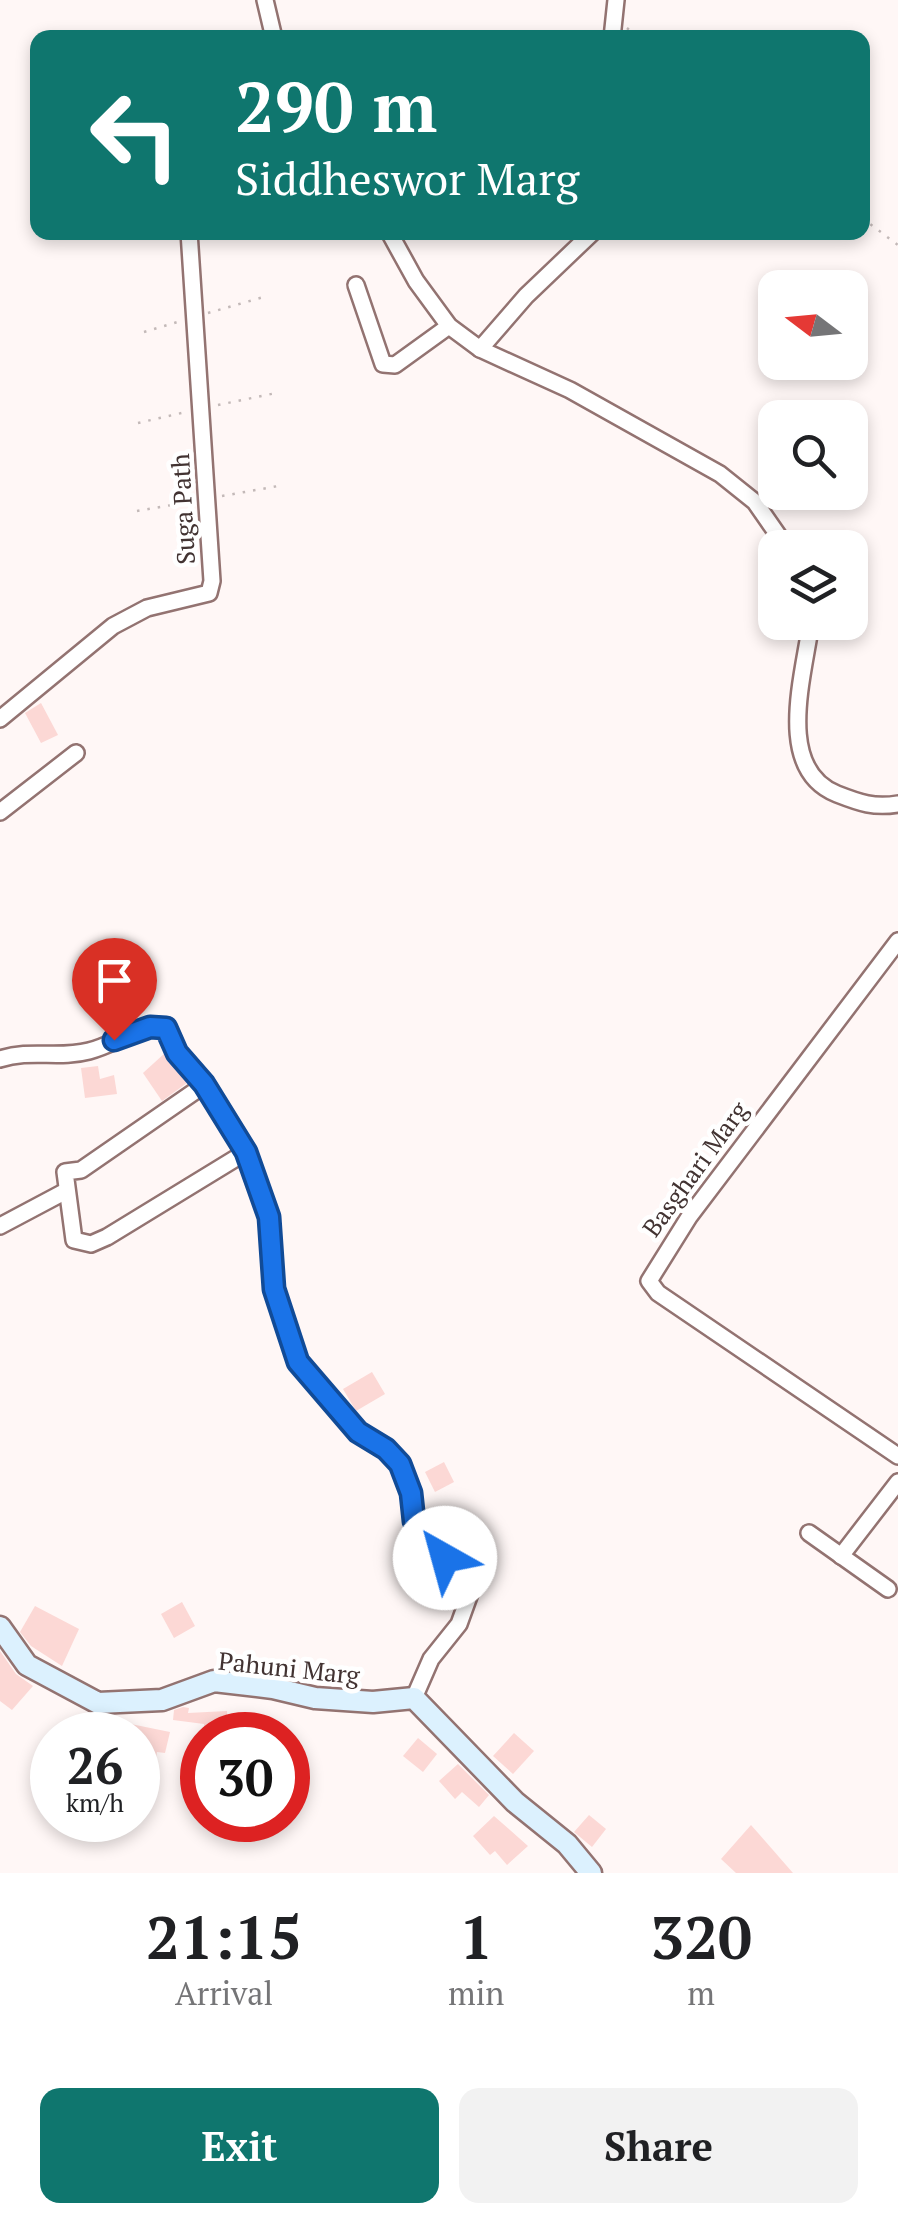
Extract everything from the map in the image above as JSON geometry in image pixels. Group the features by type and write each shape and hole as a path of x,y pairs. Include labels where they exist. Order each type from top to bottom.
{"street":[{"path":"265,0 272,30"},
{"path":"613,30 616,0"},
{"name":"Suga Path","path":"0,719 132,615 209,593 212,580 189,240"},
{"path":"393,240 416,281 449,326 480,349 570,390 720,474 755,502 774,530"},
{"path":"480,349 526,296 585,240"},
{"path":"356,285 384,364 395,364 449,326"},
{"path":"808,640 801,686 801,760 824,789 861,804 882,808 898,804"},
{"path":"0,812 76,752"},
{"name":"Basghari Marg","path":"898,941 689,1217 649,1281 658,1293 898,1456"},
{"path":"0,1059 30,1052 91,1051 138,1030 166,1028 177,1053 204,1084 246,1152 269,1217 274,1289 298,1362 358,1432 386,1449 400,1464 411,1493 414,1521 472,1588 459,1624 431,1659 414,1698 514,1802 567,1844 592,1873"},
{"path":"204,1084 81,1170 65,1172 74,1240 91,1244 246,1152"},
{"path":"0,1226 66,1191"},
{"path":"841,1556 898,1482"},
{"path":"810,1534 888,1590"},
{"name":"Pahuni Marg","path":"0,1627 26,1664 98,1703 162,1700 214,1681 315,1698 374,1702 414,1698"}],"path":[{"path":"870,224 898,245"}],"building":[{"path":"41,703 58,735 41,743 25,713"},
{"path":"165,1053 187,1083 162,1101 143,1073"},
{"path":"98,1066 100,1079 114,1075 117,1094 85,1098 81,1068"},
{"path":"372,1372 385,1394 356,1411 343,1389"},
{"path":"444,1462 454,1482 435,1492 425,1472"},
{"path":"182,1602 195,1626 174,1638 161,1614"},
{"path":"35,1606 79,1629 62,1666 31,1646 20,1632"},
{"path":"0,1651 16,1674 33,1686 12,1710 0,1701"},
{"path":"189,1708 188,1712 180,1712 180,1721 173,1720 174,1710"},
{"path":"160,1730 170,1732 165,1753 160,1752"},
{"path":"514,1733 534,1751 513,1774 493,1756"},
{"path":"418,1738 437,1754 423,1772 403,1756"},
{"path":"458,1764 489,1795 479,1807 462,1792 455,1799 439,1781"},
{"path":"589,1815 606,1829 592,1847 574,1832"},
{"path":"494,1816 528,1846 507,1865 495,1851 490,1855 473,1836"},
{"path":"751,1825 793,1873 736,1873 721,1859"}],"route":[{"path":"114,1040 150,1027 166,1028 177,1053 204,1084 237,1134 269,1217 274,1289 298,1362 358,1432 386,1449 400,1464 411,1493 414,1521 445,1558"}]}
